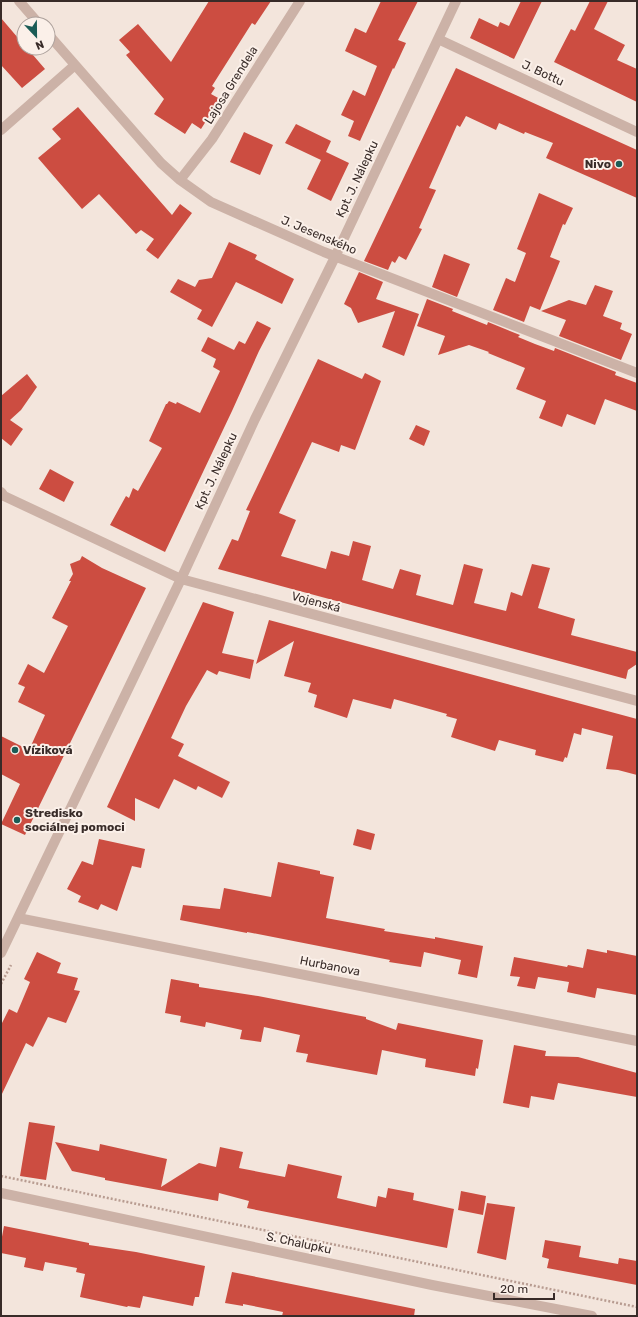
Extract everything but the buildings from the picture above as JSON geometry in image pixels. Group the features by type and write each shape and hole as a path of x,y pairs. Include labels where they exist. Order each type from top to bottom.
{"street":[{"path":"19,1 32,16"},
{"name":"Lajosa Grendela","path":"180,180 212,139 300,1"},
{"name":"Kpt. J. Nálepku","path":"1,953 181,579 254,419 335,257 456,1"},
{"name":"J. Bottu","path":"438,39 637,132"},
{"name":"J. Jesenského","path":"56,43 160,163 180,180 211,202 335,257 637,373"},
{"path":"1,130 75,65"},
{"name":"Vojenská","path":"1,492 4,496 181,579 637,701"},
{"name":"Hurbanova","path":"18,918 637,1041"},
{"name":"S. Chalupku","path":"1,1193 416,1281 592,1316"}],"path":[{"path":"1,1176 637,1307"}],"place":[{"name":"Nivo","path":"619,164"},
{"name":"Víziková","path":"15,750"},
{"name":"Stredisko sociálnej pomoci","path":"17,820"}]}
